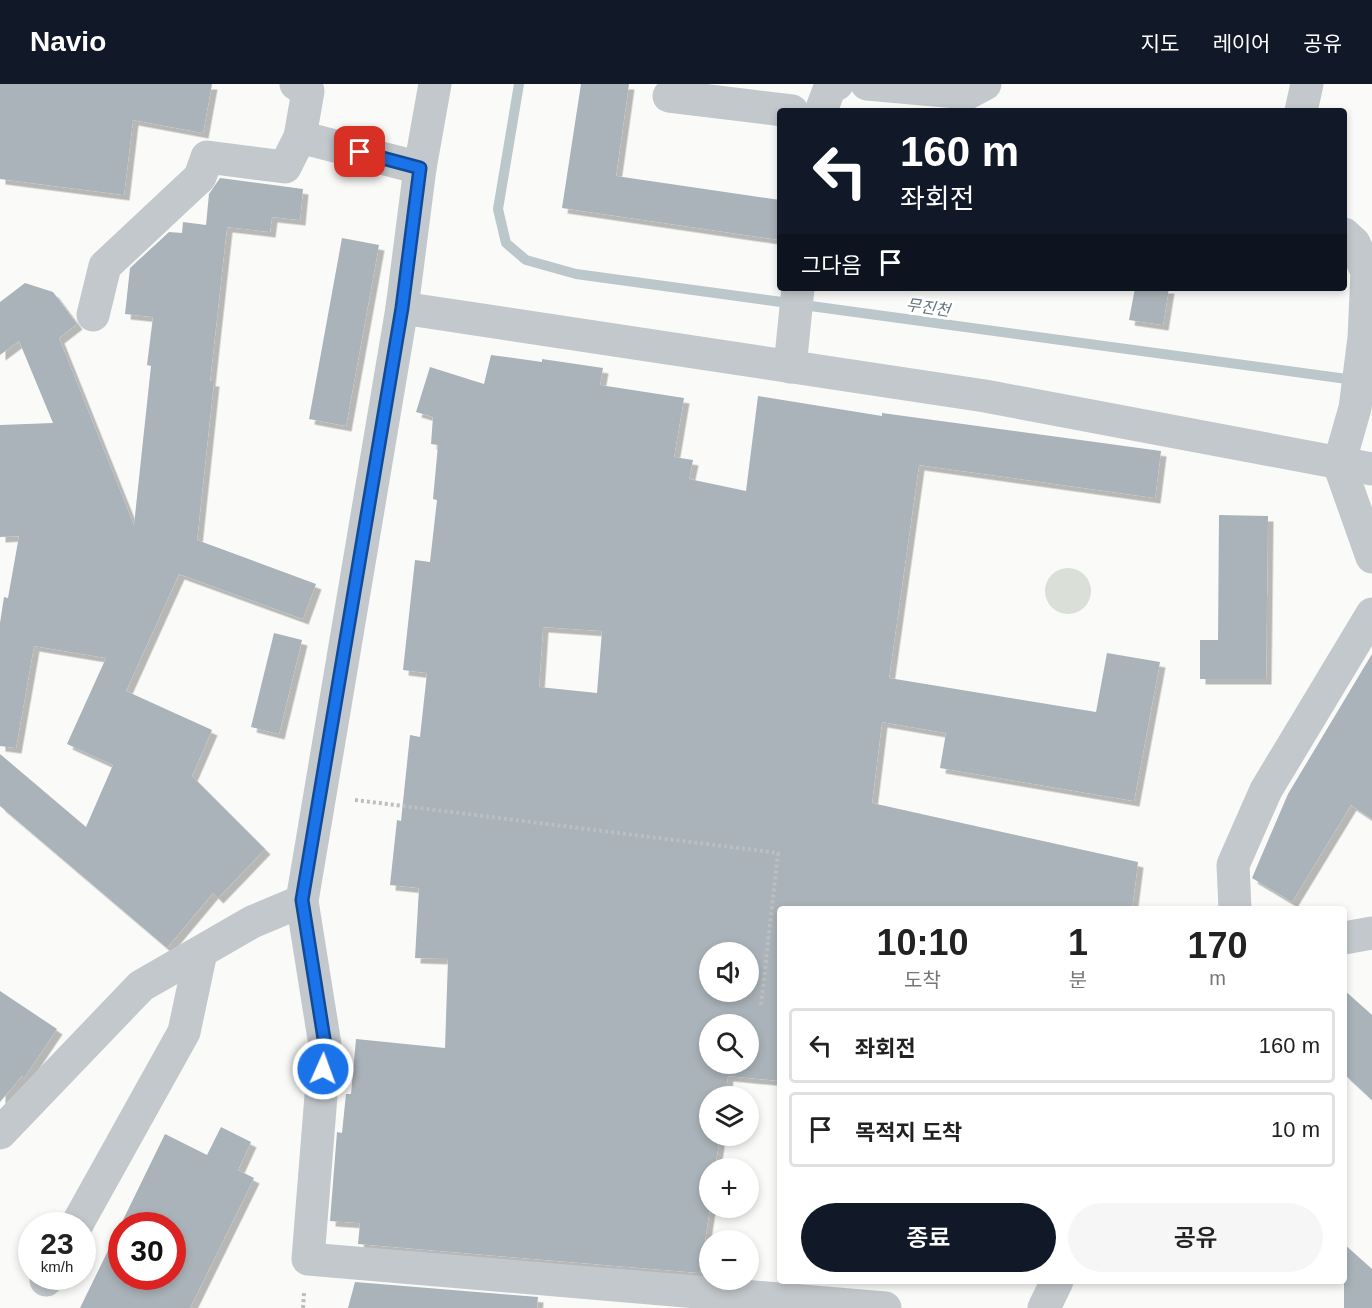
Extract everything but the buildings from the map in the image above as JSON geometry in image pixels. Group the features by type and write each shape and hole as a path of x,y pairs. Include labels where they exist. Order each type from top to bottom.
{"street":[{"path":"93,315 105,266 200,177 207,157 285,167 300,137 308,91 296,84"},
{"path":"435,84 420,168 402,308 302,900 325,1045 308,1259 617,1297 885,1308"},
{"path":"822,108 830,87 837,84"},
{"path":"867,84 968,93 985,84"},
{"path":"1302,108 1307,84"},
{"path":"669,96 760,95 786,108"},
{"path":"300,137 420,168"},
{"path":"1347,237 1354,243 1367,272 1368,338 1355,408 1339,464 1372,557"},
{"path":"790,367 798,291"},
{"path":"402,308 985,396 1372,470"},
{"path":"1238,906 1233,865 1266,790 1372,614"},
{"path":"0,1133 141,986 252,922 302,900"},
{"path":"1347,937 1372,933"},
{"path":"84,1212 184,1032 201,952"},
{"path":"1044,1308 1056,1284"}],"path":[{"path":"321,796 778,853 761,1005"}],"shaded area":[{"path":"1068,568 1077,569 1085,574 1090,582 1090,600 1085,608 1077,613 1068,614 1059,613 1051,608 1046,600 1045,591 1046,582 1051,574 1059,569"}],"waterway":[{"name":"무진천","path":"519,84 498,209 506,243 526,260 576,274 1354,380"}],"route":[{"path":"323,1069 325,1045 302,900 402,308 420,168 360,152"}]}
